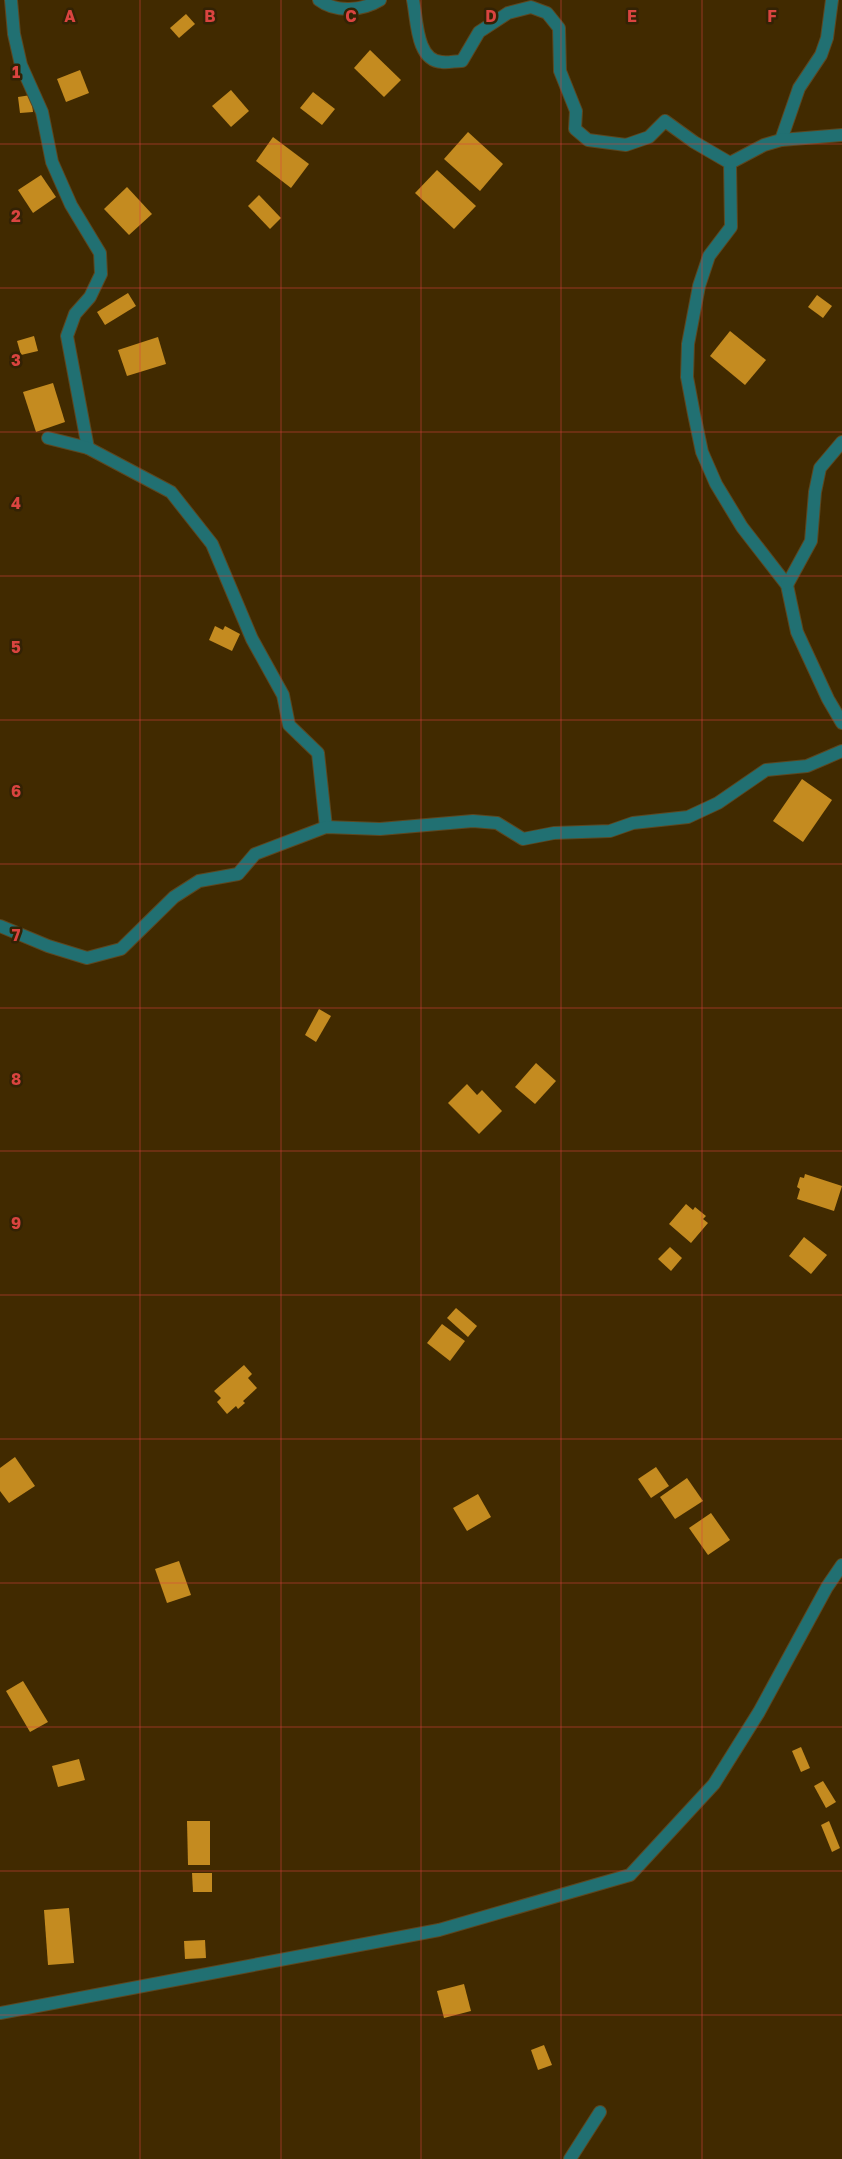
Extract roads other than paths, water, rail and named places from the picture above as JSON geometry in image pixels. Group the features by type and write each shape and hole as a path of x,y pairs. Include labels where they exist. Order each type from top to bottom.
{"street":[{"path":"11,0 14,34 21,65 42,112 52,162 71,205 100,253 101,274 90,297 75,314 67,336 88,448"},
{"path":"319,0 328,7 350,9 369,7 380,0"},
{"path":"413,0 420,46 430,58 440,62 462,60 480,32 518,5 531,7 547,13 559,28 560,71 576,111 575,129 588,140 626,145 649,136 665,120 730,163"},
{"path":"780,140 799,88 821,55 827,38 832,0"},
{"path":"730,163 764,145 780,140 842,135"},
{"path":"730,163 731,227 709,256 699,286 688,344 687,377 702,452 716,484 742,527 787,585 797,632 828,699 842,723"},
{"path":"48,438 88,448 171,492 212,544 252,639 283,695 289,725 318,753 326,827"},
{"path":"787,585 812,541 815,492 820,468 842,442"},
{"path":"0,926 48,946 87,958 105,955 121,949 174,897 199,881 238,874 255,854 326,827 380,829 473,821 497,823 523,838 554,833 610,831 633,823 688,817 718,803 766,770 807,766 842,751"},
{"path":"0,2012 440,1930 630,1875 714,1784 759,1712 827,1587 842,1565"},
{"path":"570,2159 600,2112"}]}
